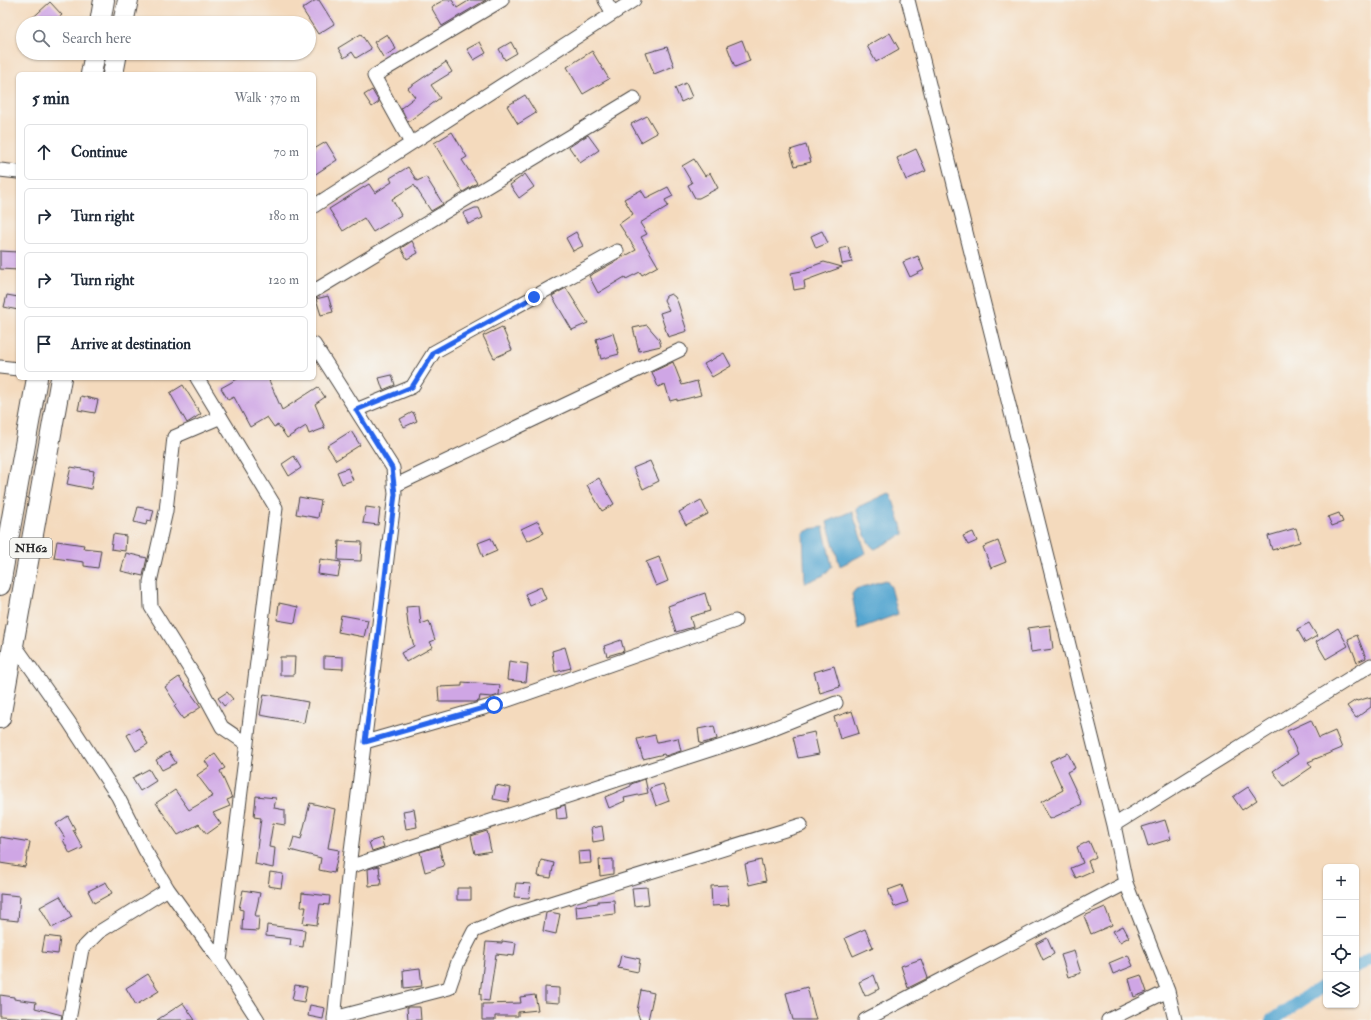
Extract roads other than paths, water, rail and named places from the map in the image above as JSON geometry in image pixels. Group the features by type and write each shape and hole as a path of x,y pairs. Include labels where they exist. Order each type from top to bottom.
{"main road":[{"path":"101,16 104,0"},
{"path":"125,16 128,0"},
{"path":"91,72 94,60"},
{"path":"113,72 116,60"},
{"name":"NH62","path":"0,585 37,380"},
{"name":"NH62","path":"0,718 61,380"}],"street":[{"path":"411,143 374,76 502,0"},
{"path":"604,0 613,12"},
{"path":"316,205 613,12 634,0"},
{"path":"908,0 1114,825 1126,883 1168,991 1175,1020"},
{"path":"316,290 634,98"},
{"path":"0,170 16,172"},
{"path":"356,410 412,387 434,352 617,251"},
{"path":"316,347 392,468 394,486 391,534 349,867 334,1019 448,988 458,962 474,931 512,915 801,825"},
{"path":"394,486 680,350"},
{"path":"0,367 16,369"},
{"path":"198,380 276,508 220,961"},
{"path":"221,417 174,437 166,511 150,582 151,607 196,679 222,727 247,744"},
{"path":"365,742 494,705 735,621"},
{"path":"14,644 69,722 118,797 145,850 168,889 220,961 258,1020"},
{"path":"1114,825 1371,665"},
{"path":"349,867 756,735 836,703"},
{"path":"865,1020 1126,883"},
{"path":"69,1020 82,949 99,932 168,889"},
{"path":"1108,1020 1168,991"}],"water":[{"path":"888,493 891,494 904,534 875,549 868,542 856,508"},
{"path":"852,511 866,553 840,566 827,522"},
{"path":"823,527 832,566 824,575 805,583 803,533 811,529"},
{"path":"886,580 891,587 898,614 858,629 852,594 856,589"}],"waterway":[{"path":"1359,965 1371,958"},
{"path":"1272,1020 1323,986"}]}
